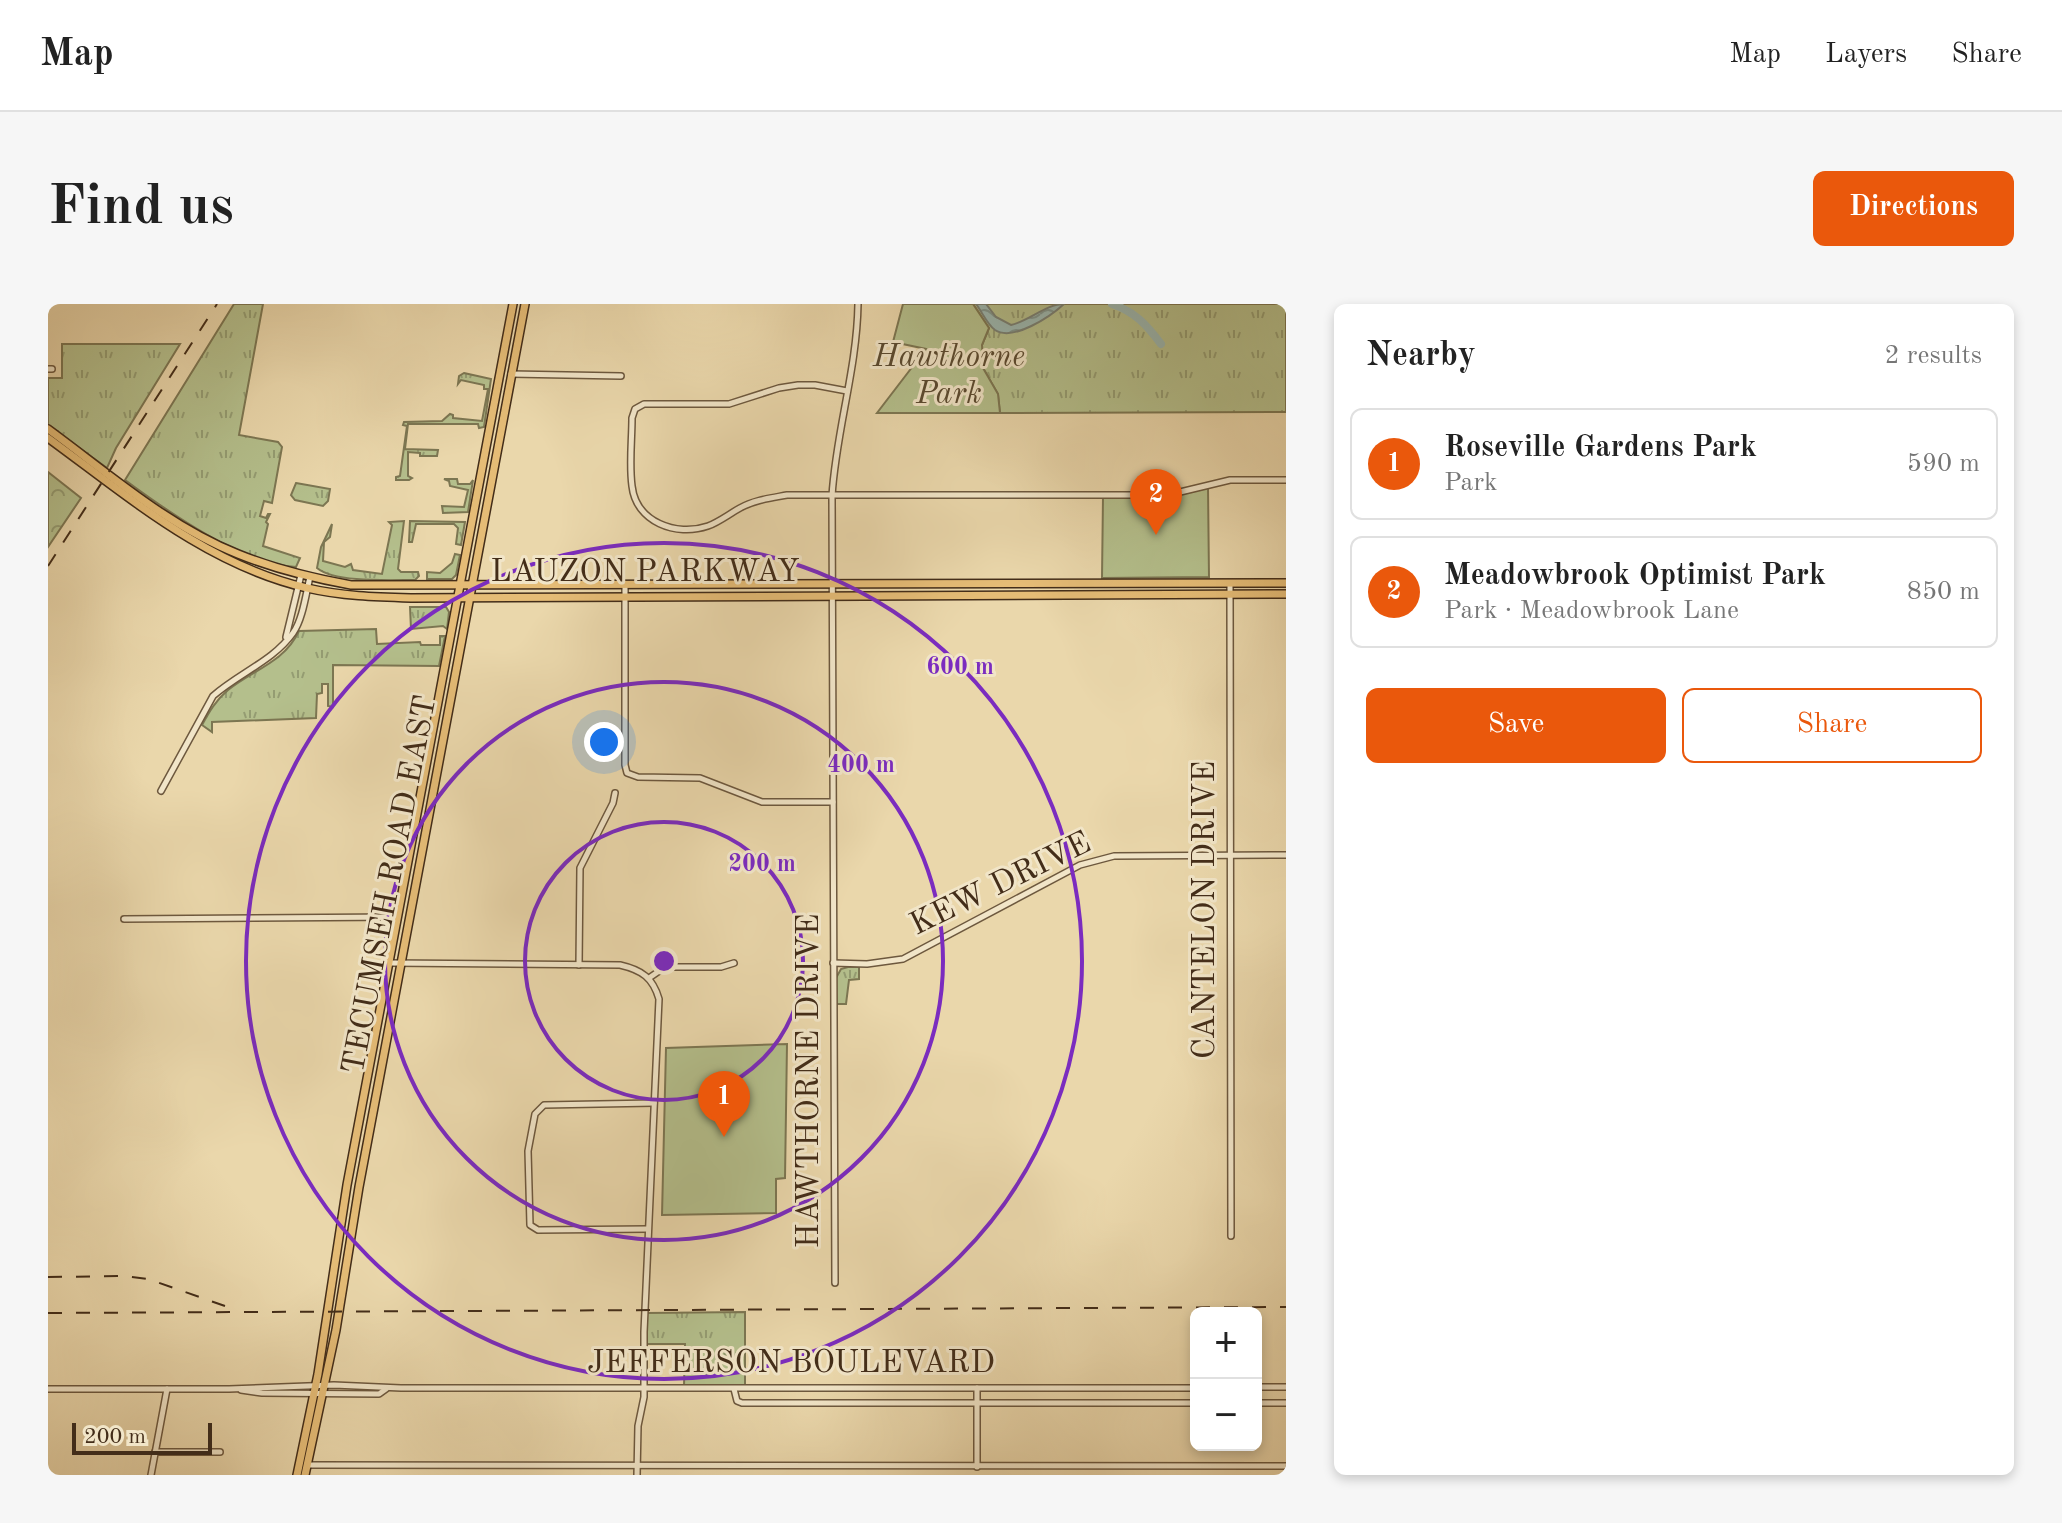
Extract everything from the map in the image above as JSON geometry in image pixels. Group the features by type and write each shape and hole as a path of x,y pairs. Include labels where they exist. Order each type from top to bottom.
{"main road":[{"name":"TECUMSEH ROAD EAST","path":"297,1475 347,1185 513,304"},
{"name":"TECUMSEH ROAD EAST","path":"305,1475 324,1390 400,965 525,304"},
{"name":"LAUZON PARKWAY","path":"48,429 165,515 235,553 305,576 363,585 1286,583"},
{"name":"LAUZON PARKWAY","path":"48,438 189,540 231,561 303,587 372,596 1286,594"}],"street":[{"name":"HAWTHORNE DRIVE","path":"835,1283 832,496 835,453 856,337 858,304"},
{"path":"511,374 621,376"},
{"path":"847,391 798,385 729,404 644,404 635,409 632,418 632,486 636,502 645,514 661,525 674,530 693,530 708,526 742,507 787,495 1158,495 1230,480 1286,480"},
{"path":"161,791 213,696 226,684 265,661 292,634 298,623 305,576"},
{"name":"CANTELON DRIVE","path":"1230,583 1231,1236"},
{"path":"625,586 627,773 638,777 700,778 762,802 833,802"},
{"path":"579,965 580,868 613,803 615,793"},
{"name":"KEW DRIVE","path":"833,963 867,964 903,959 1080,865 1097,859 1114,856 1286,855"},
{"path":"124,919 398,917"},
{"path":"390,963 620,965 636,968 649,978 659,999 644,1389 637,1475"},
{"path":"649,978 665,967 721,967 734,963"},
{"path":"648,1229 538,1230 530,1225 528,1151 535,1114 544,1105 654,1103"},
{"path":"1262,1387 1286,1387"},
{"name":"JEFFERSON BOULEVARD","path":"48,1389 324,1390 379,1394 386,1388 1190,1388"},
{"path":"792,1388 793,1403"},
{"path":"977,1388 977,1467"},
{"path":"1169,1403 1170,1388"},
{"path":"151,1475 167,1389"},
{"path":"734,1389 737,1401 742,1403 1190,1403"},
{"path":"1262,1403 1286,1403"},
{"path":"155,1452 220,1452"},
{"path":"308,1465 795,1470 1286,1466"},
{"path":"1165,1466 1165,1475"}],"green space":[{"path":"234,304 263,304 239,435 278,442 282,447 272,503 264,501 260,516 266,518 270,514 263,546 300,558 296,567 275,564 230,547 184,521 125,480"},
{"name":"Hawthorne Park","path":"903,304 973,304 989,328 982,345 983,368 998,394 1000,413 877,413 926,349 893,342"},
{"path":"973,304 1286,304 1286,412 1000,413 998,394 983,368 982,345 989,328"},
{"path":"62,344 180,344 107,468 48,425 48,378 62,378"},
{"path":"464,373 491,379 484,427 479,428 478,424 408,424 405,449 438,450 437,456 408,452 408,476 412,478 396,480 400,476 407,426 403,425 404,422 442,421 450,414 453,418 482,421 488,389 484,389 484,385 461,380 458,384 459,376"},
{"path":"48,472 81,498 48,547"},
{"path":"444,479 457,479 458,484 470,484 473,480 468,512 443,513 442,506 464,507 468,490 450,486 449,481"},
{"path":"296,483 330,489 328,501 323,506 295,500 291,495"},
{"path":"1208,487 1209,577 1102,578 1103,497 1158,497"},
{"path":"404,521 398,569 401,572 418,572 415,580 350,578 325,573 317,568 321,547 332,524 330,537 324,542 323,561 345,567 351,564 353,570 382,574 392,525 389,522"},
{"path":"410,521 465,522 461,545 456,544 458,528 454,524 416,524 412,542 409,542"},
{"path":"455,554 460,555 456,575 452,579 427,579 427,572 440,573 452,563"},
{"path":"410,607 446,607 449,612 447,629 443,626 411,629"},
{"path":"376,629 377,644 420,642 421,645 440,645 440,636 445,636 439,666 333,665 333,707 328,706 328,684 322,684 322,693 317,694 316,718 212,722 212,732 202,725 224,694 285,651 299,631"},
{"path":"859,967 859,979 849,980 846,1004 836,1004 836,978 841,969"},
{"path":"787,1044 785,1178 776,1179 776,1213 662,1215 666,1048"},
{"path":"745,1312 745,1385 684,1386 685,1344 647,1344 647,1313"}],"water":[{"path":"976,304 986,304 996,317 1011,325 1064,304 1031,326 1003,333 992,327"}],"waterway":[{"path":"1112,304 1140,320 1161,344"}],"railway":[{"path":"48,566 217,304"},
{"path":"48,1277 125,1276 148,1279 225,1306"},
{"path":"48,1313 1286,1307"}],"place":[{"name":"Meadowbrook Optimist Park","path":"1156,535"},
{"name":"Roseville Gardens Park","path":"724,1137"}]}
